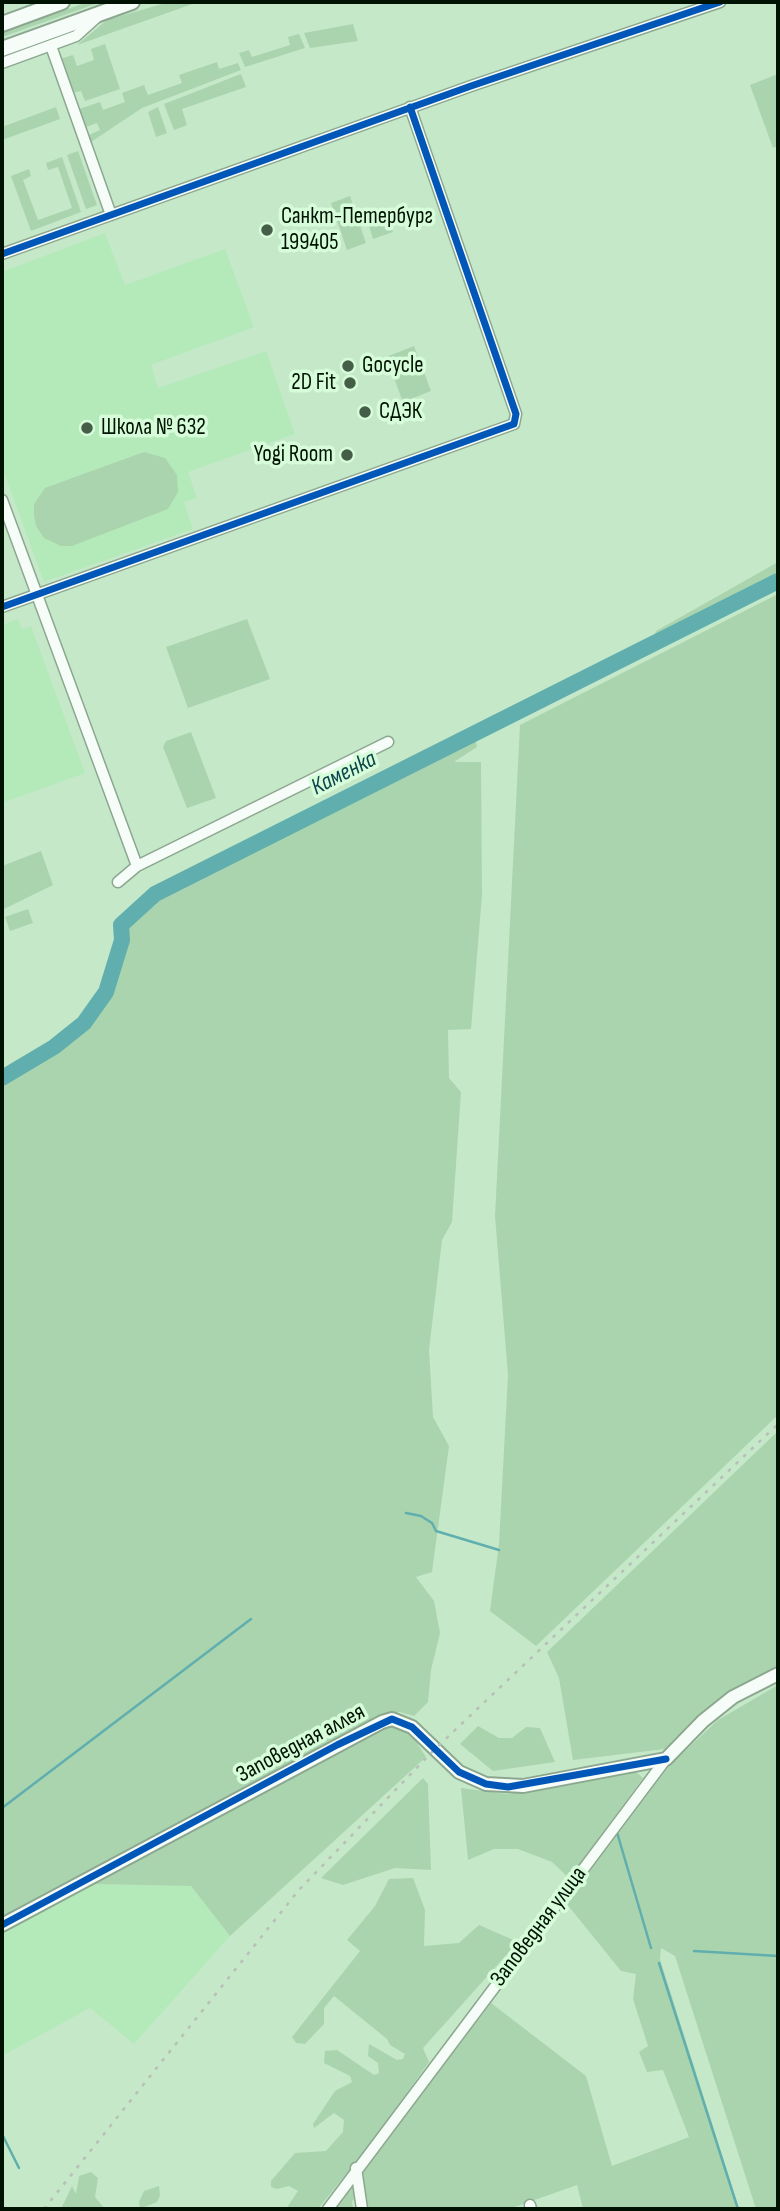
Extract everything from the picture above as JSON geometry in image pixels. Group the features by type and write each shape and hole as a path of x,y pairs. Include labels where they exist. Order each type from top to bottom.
{"main road":[{"path":"2,24 62,2"},
{"path":"2,49 132,2"}],"street":[{"path":"2,254 410,107 720,2"},
{"path":"2,64 76,36 102,13"},
{"path":"51,46 111,215"},
{"path":"2,607 516,421 516,414 410,107"},
{"path":"2,500 137,866"},
{"path":"118,882 137,866 388,741"},
{"name":"Заповедная улица","path":"328,2209 356,2168 666,1759 703,1721 733,1698 778,1674"},
{"name":"Заповедная аллея","path":"2,1925 337,1745 392,1719 412,1727 459,1772 486,1783 508,1787 666,1759"},
{"path":"356,2168 362,2209"}],"shaded area":[{"path":"87,2 101,2 2,37 2,33"},
{"path":"169,2 198,2 77,45 107,20"},
{"path":"353,24 358,41 310,48 304,33"},
{"path":"299,34 305,48 245,67 239,53 249,50 252,57 290,45 288,37"},
{"path":"105,44 120,89 85,101 81,91 72,93 60,59 73,55 77,66 94,60 91,49"},
{"path":"217,62 219,69 238,63 241,70 142,108 91,142 89,135 100,130 97,123 86,127 79,109 100,102 103,110 125,102 122,93 144,85 148,95 182,83 179,75"},
{"path":"241,74 246,87 182,109 187,125 174,130 164,104"},
{"path":"778,74 778,146 773,148 750,85"},
{"path":"56,107 60,119 2,140 2,127"},
{"path":"158,107 167,133 156,137 148,112"},
{"path":"78,151 97,205 86,209 67,155"},
{"path":"62,157 81,212 31,231 11,176 29,169 31,176 23,180 38,220 72,208 58,167 48,170 46,163"},
{"path":"350,196 366,243 347,250 331,203"},
{"path":"386,212 393,232 373,239 367,219"},
{"name":"Школа № 632","path":"105,233 125,285 225,249 254,327 151,365 158,388 266,351 295,434 188,472 197,498 184,502 193,529 44,582 2,467 2,272"},
{"path":"414,346 431,391 403,402 386,357"},
{"path":"144,452 165,458 177,475 178,492 168,509 72,546 61,546 44,538 36,526 34,504 45,488"},
{"path":"778,562 778,581 651,646 656,631"},
{"path":"778,594 778,1415 536,1646 490,1611 499,1544 508,1375 495,1216 520,725"},
{"path":"18,619 22,629 31,626 85,773 2,803 2,625"},
{"path":"247,619 270,679 188,708 166,647"},
{"path":"191,732 216,798 187,808 163,747 166,741"},
{"path":"474,734 477,747 454,762 481,762 482,895 471,1029 448,1030 449,1078 461,1092 452,1222 442,1240 429,1350 433,1417 449,1446 432,1572 416,1577 434,1601 440,1633 431,1670 428,1702 414,1716 400,1712 384,1715 2,1917 2,1082 90,1026 106,992 122,940 121,925 155,894"},
{"path":"41,851 53,885 2,910 2,866"},
{"path":"28,909 33,923 10,931 5,917"},
{"path":"778,1431 778,1667 708,1707 665,1749 573,1760 559,1678 547,1652"},
{"path":"778,1685 778,2209 756,2209 675,1956 661,1948 660,1959 739,2209 583,2209 577,2185 509,2209 366,2209 363,2182 352,2202 353,2209 332,2209 354,2177 363,2181 362,2171 491,2003 586,2076 612,2166 689,2137 663,2070 647,2072 639,2052 648,2046 633,1999 636,1974 621,1971 566,1903 669,1766 718,1720"},
{"path":"478,1726 499,1738 512,1738 526,1727 540,1728 555,1762 493,1771 460,1744"},
{"path":"398,1727 415,1740 426,1757 230,1936 191,1886 93,1884 383,1728"},
{"path":"635,1771 643,1778 569,1878 552,1862 518,1849 494,1849 468,1860 461,1788 507,1794"},
{"path":"423,1778 428,1784 431,1870 395,1868 343,1885 321,1878"},
{"path":"413,1878 425,1910 424,1946 459,1943 479,1925 518,1942 423,2048 429,2062 374,2139 318,2209 286,2209 298,2191 289,2186 277,2189 271,2187 271,2181 295,2153 326,2151 343,2132 344,2120 334,2113 314,2128 313,2124 335,2091 352,2082 350,2076 324,2063 325,2051 337,2050 374,2075 379,2073 378,2063 368,2056 369,2044 397,2060 403,2059 405,2054 390,2045 387,2039 334,1996 324,2008 324,2024 305,2044 296,2043 292,2037 360,1951 347,1940 375,1906 389,1879"},
{"path":"93,1884 191,1886 230,1936 134,2044 90,2008 2,2056 2,1932"},
{"path":"91,2172 98,2178 95,2197 105,2209 61,2209 72,2186 76,2194 79,2176"},
{"path":"159,2186 160,2196 157,2202 140,2209 139,2202 144,2191"}],"waterway":[{"name":"Каменка","path":"2,1078 54,1047 84,1023 106,992 122,940 121,925 155,894 778,581"},
{"path":"406,1513 421,1516 432,1523 436,1531 499,1550"},
{"path":"2,1808 251,1619"},
{"path":"616,1829 651,1948"},
{"path":"694,1951 778,1956"},
{"path":"659,1963 738,2209"},
{"path":"2,2134 19,2168"}],"railway":[{"path":"44,2209 298,1891 434,1750 778,1424"}],"cycle path":[{"path":"2,254 471,86 720,2"},
{"path":"2,607 514,424 516,414 410,107"},
{"path":"2,1925 337,1745 392,1719 412,1727 459,1772 486,1784 508,1787 666,1759"}],"place":[{"name":"Санкт-Петербург 199405","path":"267,230"},
{"name":"Gocycle","path":"348,366"},
{"name":"2D Fit","path":"350,383"},
{"name":"СДЭК","path":"365,412"},
{"name":"Школа № 632","path":"87,428"},
{"name":"Yogi Room","path":"347,455"}]}
